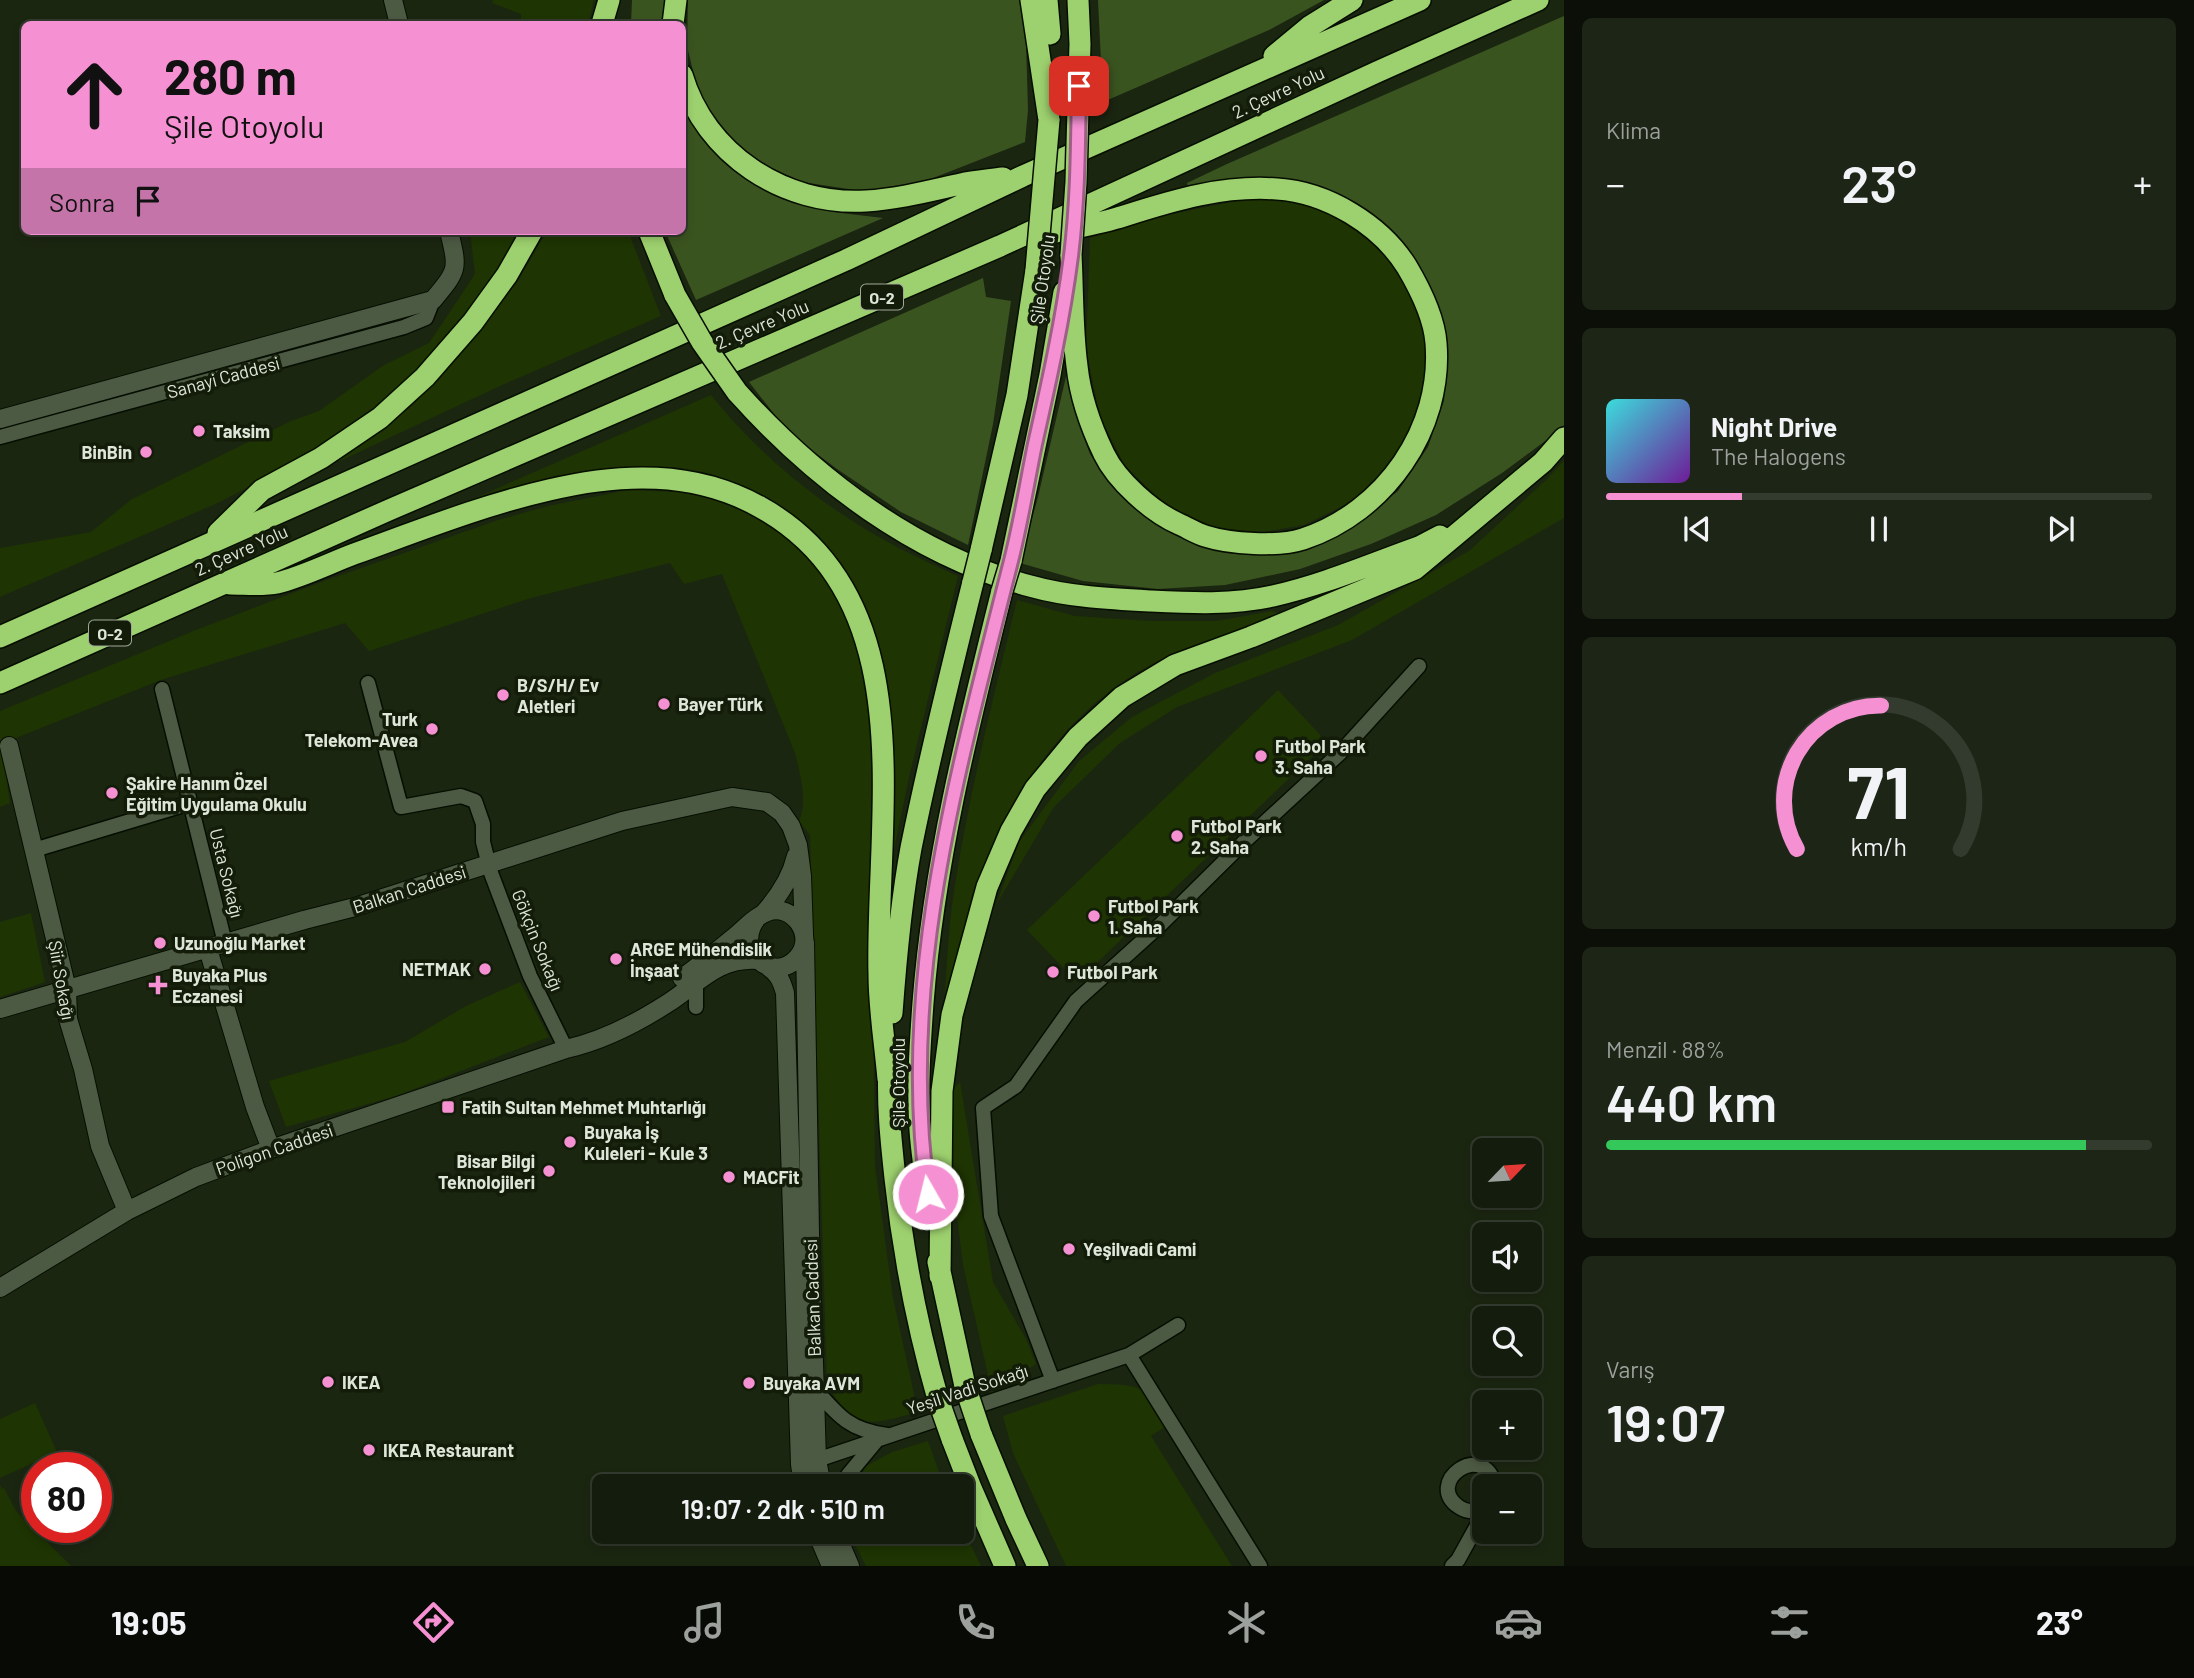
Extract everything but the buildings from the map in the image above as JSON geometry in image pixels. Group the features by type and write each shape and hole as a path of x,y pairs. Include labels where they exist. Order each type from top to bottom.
{"highway":[{"path":"603,21 609,0"},
{"path":"615,0 616,21"},
{"path":"673,21 676,0"},
{"path":"1031,0 1049,120"},
{"name":"Şile Otoyolu","path":"1005,1566 952,1439 938,1399 915,1311 905,1256 891,1136 888,1079 898,939 911,850 939,720 1017,395 1036,270 1052,59 1047,0"},
{"name":"Şile Otoyolu","path":"1038,1566 1011,1508 965,1386 940,1276 920,1128 920,1058 925,972 951,803 1011,561 1050,375 1071,256 1080,44 1078,0"},
{"path":"1257,71 1309,27 1352,0"},
{"name":"2. Çevre Yolu","path":"0,637 846,260 1023,176 1420,0"},
{"name":"2. Çevre Yolu","path":"0,682 1000,246 1538,0"},
{"path":"686,88 697,113 727,150 765,179 814,197 840,201 886,200 910,197 963,183 1023,176"},
{"path":"1000,246 1122,217 1189,196 1235,190 1280,189 1303,193 1347,211 1374,230 1401,258 1417,284 1431,321 1436,341 1435,380 1425,422 1409,456 1375,496 1341,521 1302,540 1274,543 1239,542 1206,536 1161,516 1128,486 1105,457 1089,419 1077,368 1071,256"},
{"path":"207,544 262,491 321,458 380,418 425,377 473,322 507,275 530,235"},
{"path":"651,235 675,295 702,342 737,392 773,431 821,474 869,509 961,563 1031,586 1100,598 1210,604 1273,596 1419,547 1482,513"},
{"path":"940,1276 942,1091 952,1015 987,887 1011,831 1035,789 1078,737 1122,698 1175,666 1415,569 1543,462 1564,438"},
{"path":"221,584 275,583 516,499 559,488 622,478 666,478 701,483 738,495 796,529 836,575 852,605 866,641 881,713 884,778 878,975 888,1079"}],"street":[{"path":"393,0 398,21"},
{"path":"433,300 453,276 455,258 450,235"},
{"name":"Sanayi Caddesi","path":"0,419 433,300"},
{"name":"Sanayi Caddesi","path":"0,437 404,327 426,318 433,300"},
{"path":"1053,1381 990,1216 983,1108 1016,1086 1076,1001 1159,926 1339,753 1419,666"},
{"name":"Gökçin Sokağı","path":"368,683 401,807 461,796 475,801 483,824 483,842 488,864 530,976 566,1049"},
{"name":"Usta Sokağı","path":"162,689 190,803 216,946"},
{"name":"Şiir Sokağı","path":"9,746 67,989 68,1019 83,1069 100,1146 127,1211"},
{"name":"Balkan Caddesi","path":"0,1009 355,907 622,821 732,797 767,802 782,813 791,826 798,845 802,876 815,1389 806,1474"},
{"path":"34,850 190,803"},
{"path":"762,963 752,953 748,934 751,925 783,890 793,867 798,845"},
{"path":"781,911 789,914 802,926 802,951 791,963 783,967 745,959 726,963 669,1002 624,1027 587,1045 566,1049 581,1037 631,1012 663,992 761,915 781,911"},
{"path":"216,946 255,1107 271,1149"},
{"name":"Balkan Caddesi","path":"762,963 776,971 785,993 808,1462 815,1474"},
{"path":"696,982 696,1007"},
{"name":"Poligon Caddesi","path":"0,1288 127,1211 196,1177 566,1049"},
{"name":"Yeşil Vadi Sokağı","path":"808,1462 1129,1355 1178,1325"},
{"path":"1129,1355 1260,1566"},
{"path":"815,1389 840,1418 883,1437 849,1474"},
{"path":"1472,1511 1455,1504 1448,1490 1453,1475 1465,1466 1480,1466 1490,1474"},
{"path":"1452,1566 1472,1535"},
{"path":"822,1544 831,1566"},
{"path":"841,1544 850,1566"}],"green space":[{"path":"493,0 594,0 589,21 521,21 521,14 492,3"},
{"path":"632,0 667,0 666,21 631,21"},
{"path":"688,0 1021,0 1025,10 1028,110 1025,142 923,182 862,191 802,182 751,158 716,124 696,84 687,46"},
{"path":"1098,0 1324,0 1269,30 1103,102"},
{"path":"1564,16 1564,425 1560,430 1502,473 1436,515 1371,544 1300,569 1225,585 1158,589 1083,581 1020,563 1068,368 1081,430 1090,454 1109,480 1180,535 1229,553 1277,554 1322,541 1361,520 1398,491 1428,447 1444,401 1446,361 1365,211 1188,187 1187,183"},
{"path":"686,107 717,153 751,181 792,201 832,212 883,218 696,300 667,235 686,235"},
{"path":"1256,197 1295,201 1326,212 1359,230 1390,257 1408,289 1425,331 1428,385 1412,433 1388,472 1359,498 1304,525 1263,532 1214,528 1168,507 1125,466 1100,417 1086,349 1090,238 1167,215"},
{"path":"470,235 520,235 488,287 424,368 374,413 314,452 220,502 0,597 0,548 91,532 132,499 291,421 319,411 384,365 429,343 475,274"},
{"path":"545,235 630,235 661,316 500,386 340,461 336,460 412,406 482,328 518,281"},
{"path":"983,278 986,297 1011,301 993,424 968,545 901,512 837,469 789,433 749,382"},
{"path":"711,395 751,440 821,500 873,533 958,576 893,854 890,855 867,616 839,562 808,527 766,497 712,474 675,467 631,467 558,475 459,505"},
{"path":"1564,460 1564,518 1352,640 1177,707 1120,743 1054,807 996,905 1019,842 1079,761 1132,717 1215,673 1338,625 1469,551"},
{"path":"628,490 702,493 769,520 829,577 860,643 874,710 872,914 875,1166 893,1298 918,1412 875,1422 864,1421 855,1418 846,1410 827,1383 810,835 799,821 803,796 795,753 722,574 684,584 670,563 531,598 369,651 345,623 161,680 1,744 10,803 0,807 0,711 196,630 324,581 498,520 548,506"},
{"path":"1017,600 1075,616 1151,621 1216,621 1272,611 1279,613 1278,618 1172,654 1127,679 1071,726 1047,754 1007,816 978,882 943,1026 949,930 959,860"},
{"path":"1278,690 1327,742 1077,982 1027,930"},
{"path":"31,913 45,982 0,997 0,922"},
{"path":"520,982 549,1037 396,1096 286,1127 269,1081 405,1042 466,1006"},
{"path":"960,1082 993,1282 1026,1339 1036,1364 992,1392 963,1265 950,1161 953,1089"},
{"path":"1098,1384 1126,1385 1142,1390 1171,1423 1151,1436 1232,1566 1066,1566 1013,1453 1003,1416"},
{"path":"35,1403 57,1452 21,1452 21,1468 0,1478 0,1419"},
{"path":"928,1441 940,1474 862,1474 866,1466 892,1452"},
{"path":"0,1485 21,1516 21,1543 48,1543 71,1566 0,1566"},
{"path":"855,1544 970,1544 981,1566 866,1566"}],"place":[{"name":"Taksim","path":"199,431"},
{"name":"BinBin","path":"146,452"},
{"name":"B/S/H/ Ev Aletleri","path":"503,695"},
{"name":"Bayer Türk","path":"664,704"},
{"name":"Turk Telekom-Avea","path":"432,729"},
{"name":"Futbol Park 3. Saha","path":"1261,756"},
{"name":"Şakire Hanım Özel Eğitim Uygulama Okulu","path":"112,793"},
{"name":"Futbol Park 2. Saha","path":"1177,836"},
{"name":"Futbol Park 1. Saha","path":"1094,916"},
{"name":"Uzunoğlu Market","path":"160,943"},
{"name":"ARGE Mühendislik İnşaat","path":"616,959"},
{"name":"NETMAK","path":"485,969"},
{"name":"Futbol Park","path":"1053,972"},
{"name":"Buyaka Plus Eczanesi","path":"158,985"},
{"name":"Fatih Sultan Mehmet Muhtarlığı","path":"448,1107"},
{"name":"Buyaka İş Kuleleri - Kule 3","path":"570,1142"},
{"name":"Bisar Bilgi Teknolojileri","path":"549,1171"},
{"name":"MACFit","path":"729,1177"},
{"name":"Yeşilvadi Cami","path":"1069,1249"},
{"name":"IKEA","path":"328,1382"},
{"name":"Buyaka AVM","path":"749,1383"},
{"name":"IKEA Restaurant","path":"369,1450"}],"route":[{"path":"928,1194 920,1128 920,1071 925,972 932,913 963,748 1011,561 1050,375 1071,256 1079,86"}]}
